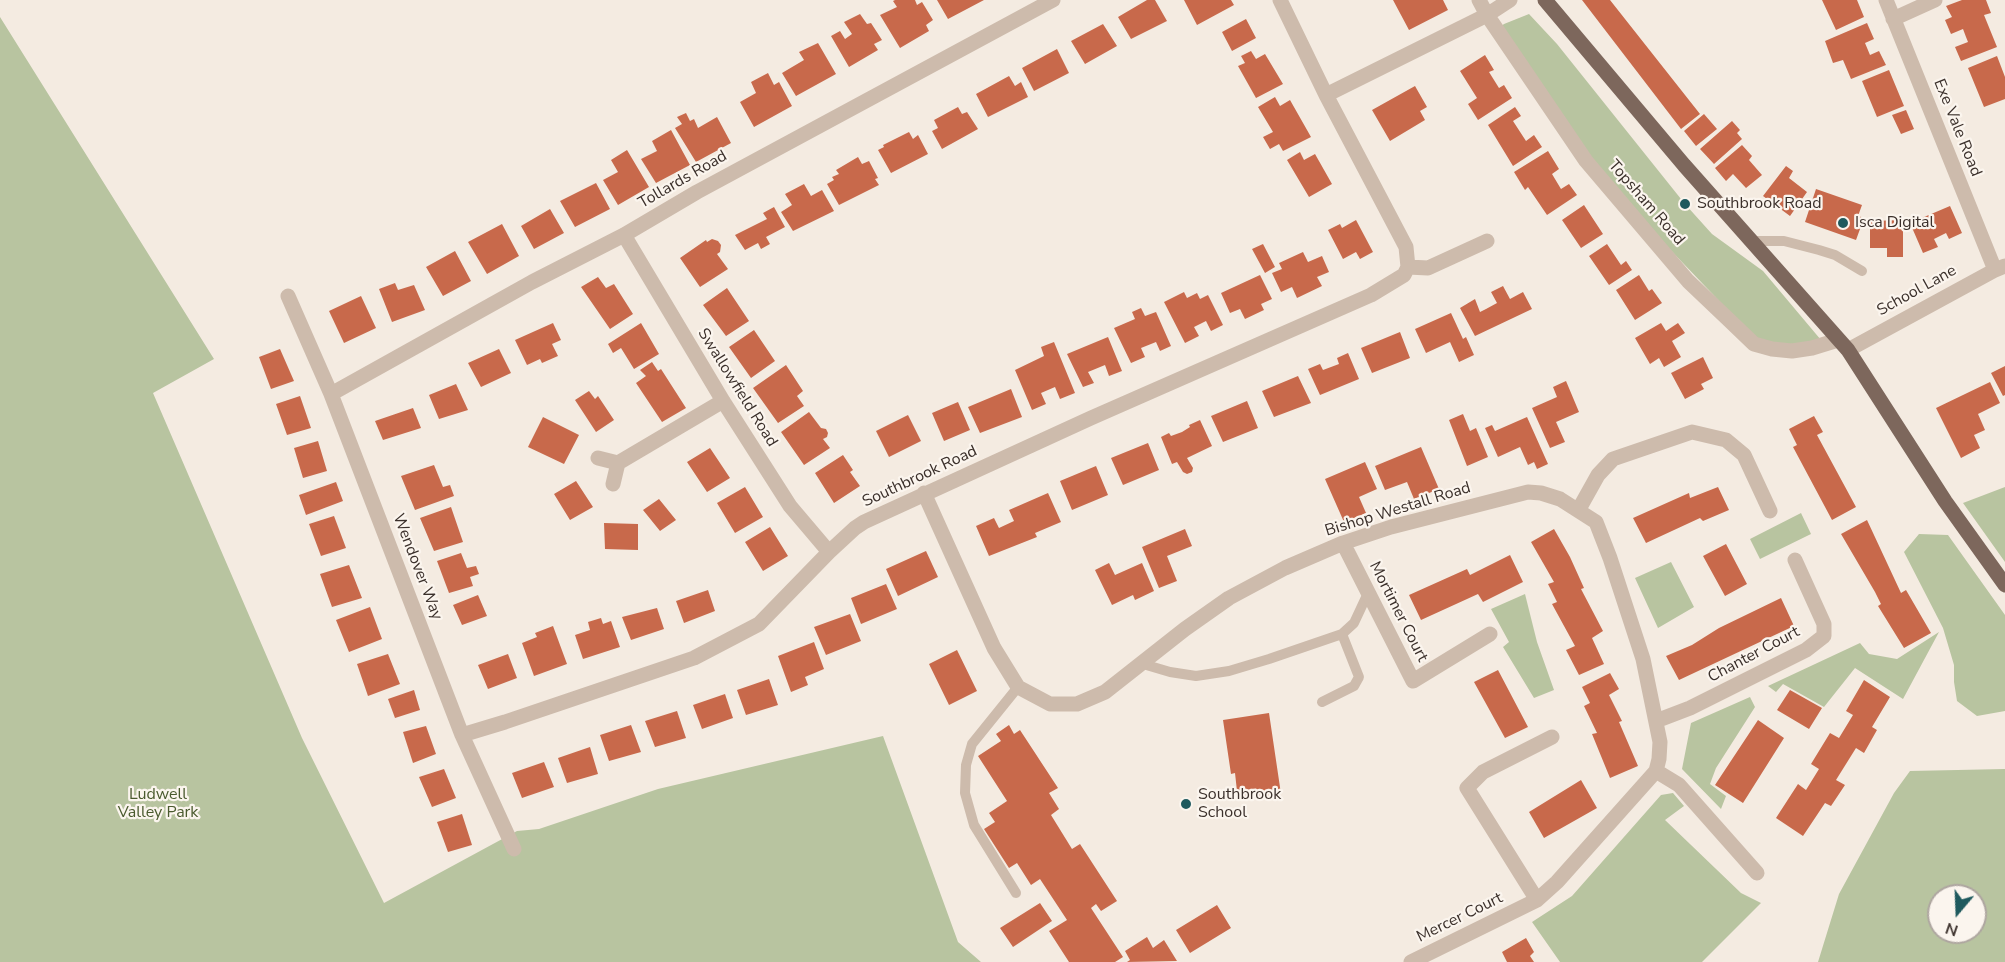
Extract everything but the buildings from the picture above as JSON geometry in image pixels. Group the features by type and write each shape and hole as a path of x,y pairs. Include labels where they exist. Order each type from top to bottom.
{"main road":[{"path":"1545,0 1684,165 1843,345 1945,501 2005,585"}],"street":[{"name":"Tollards Road","path":"332,394 532,282 624,235 708,186 1053,0"},
{"path":"1280,0 1326,95 1406,247 1408,267 1428,268 1487,241"},
{"name":"Topsham Road","path":"1479,0 1491,9 1586,161 1688,281 1729,321 1754,344 1772,350 1792,351 1843,345"},
{"path":"1326,95 1510,0"},
{"name":"Exe Vale Road","path":"1886,0 2000,268"},
{"path":"1893,19 1935,0"},
{"name":"Swallowfield Road","path":"624,235 723,401 790,506 829,552"},
{"name":"Southbrook Road","path":"462,735 694,658 759,624 829,552 864,522 924,493 1371,296 1404,275 1408,267"},
{"name":"School Lane","path":"1843,345 2000,268"},
{"name":"Wendover Way","path":"288,296 332,394 462,735 514,849"},
{"path":"613,484 618,464 723,401"},
{"path":"1579,509 1598,475 1613,459 1692,432 1726,440 1744,455 1770,511"},
{"path":"598,458 618,464"},
{"name":"Bishop Westall Road","path":"1018,687 1050,704 1077,704 1105,692 1185,629 1229,598 1285,568 1343,543 1391,527 1528,492 1541,493 1560,499 1579,509 1596,522 1643,659 1660,742 1656,771"},
{"path":"924,493 994,648 1018,687"},
{"name":"Mortimer Court","path":"1343,543 1413,681 1490,634"},
{"name":"Chanter Court","path":"1656,721 1690,708 1806,650 1824,636 1824,624 1796,560"},
{"path":"1552,737 1483,772 1467,788 1531,903 1557,882 1656,771 1679,784 1757,873"},
{"name":"Mercer Court","path":"1412,962 1531,903"}],"lane":[{"path":"1752,241 1784,242 1819,250 1835,255 1862,271"},
{"path":"1143,664 1170,672 1196,676 1218,673 1259,662 1342,634 1354,623 1368,593"},
{"path":"1322,702 1354,687 1359,677 1342,634"},
{"path":"1016,893 974,825 965,793 965,784 966,765 972,744 1018,687"}],"green space":[{"path":"1529,14 1557,44 1685,204 1712,234 1763,271 1821,340 1795,346 1765,344 1745,328 1659,238 1581,148 1496,30 1504,24"},
{"name":"Ludwell Valley Park","path":"0,17 214,359 153,393 302,738 384,903 517,831 539,829 658,789 883,736 958,942 981,962 0,962"},
{"path":"2005,487 2005,562 1963,503"},
{"path":"1801,513 1811,534 1760,559 1750,539"},
{"path":"1919,534 1948,535 2005,615 2005,711 1977,716 1957,701 1954,665 1943,628 1904,552"},
{"path":"1671,562 1694,607 1658,628 1635,578"},
{"path":"1525,594 1537,642 1554,690 1534,698 1503,647 1509,642 1491,609"},
{"path":"1939,632 1903,699 1855,668 1824,707 1783,684 1776,692 1768,686 1860,643 1869,654 1897,659"},
{"path":"1750,697 1755,707 1716,768 1710,784 1726,796 1721,809 1682,769 1691,723"},
{"path":"2005,769 2005,962 1818,962 1839,894 1894,793 1910,771"},
{"path":"1673,793 1684,806 1665,820 1741,893 1761,903 1702,962 1560,962 1532,922 1572,896 1661,795"}],"place":[{"name":"Southbrook Road","path":"1685,204"},
{"name":"Isca Digital","path":"1843,223"},
{"name":"Southbrook School","path":"1186,804"}]}
